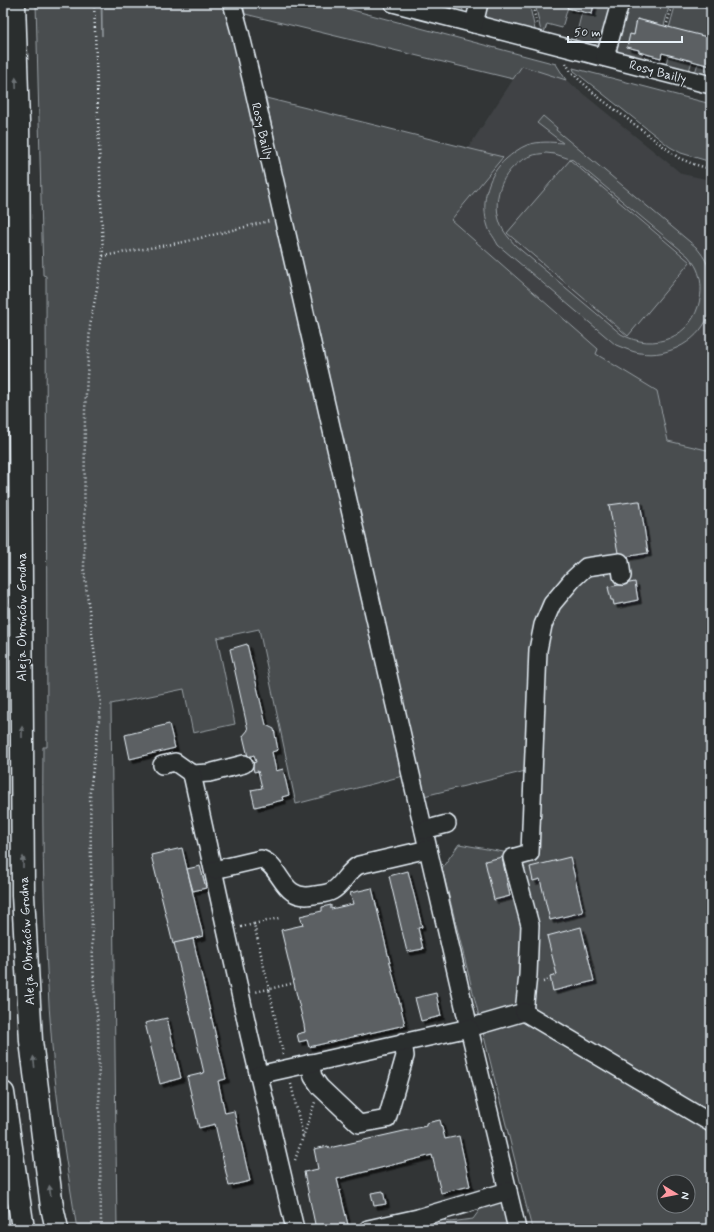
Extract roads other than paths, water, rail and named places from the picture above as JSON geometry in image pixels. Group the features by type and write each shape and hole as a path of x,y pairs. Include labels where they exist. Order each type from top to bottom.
{"highway":[{"name":"Aleja Obrońców Grodna","path":"14,3 18,130 23,895 31,1041 52,1207 57,1229"},
{"path":"3,1093 23,1229"}],"street":[{"name":"Rosy Bailly","path":"232,3 293,260 469,1028 517,1229"},
{"name":"Rosy Bailly","path":"393,3 711,85"},
{"path":"474,24 479,3"},
{"path":"605,57 620,3"},
{"path":"524,1012 528,975 530,925 512,858 530,853 538,650 543,625 552,604 573,579 586,567 620,562 622,576"},
{"path":"162,765 175,762 192,774 209,773 244,764"},
{"path":"192,774 258,1075 295,1229"},
{"path":"424,830 447,824"},
{"path":"214,870 260,859 270,865 292,892 306,897 330,892 338,887 353,868 428,849"},
{"path":"523,899 532,897 528,883"},
{"path":"258,1075 469,1028 524,1012 711,1123"},
{"path":"310,1063 313,1077 320,1087 359,1124 387,1119 405,1056 403,1042"},
{"path":"368,1229 418,1218 508,1191"}]}
